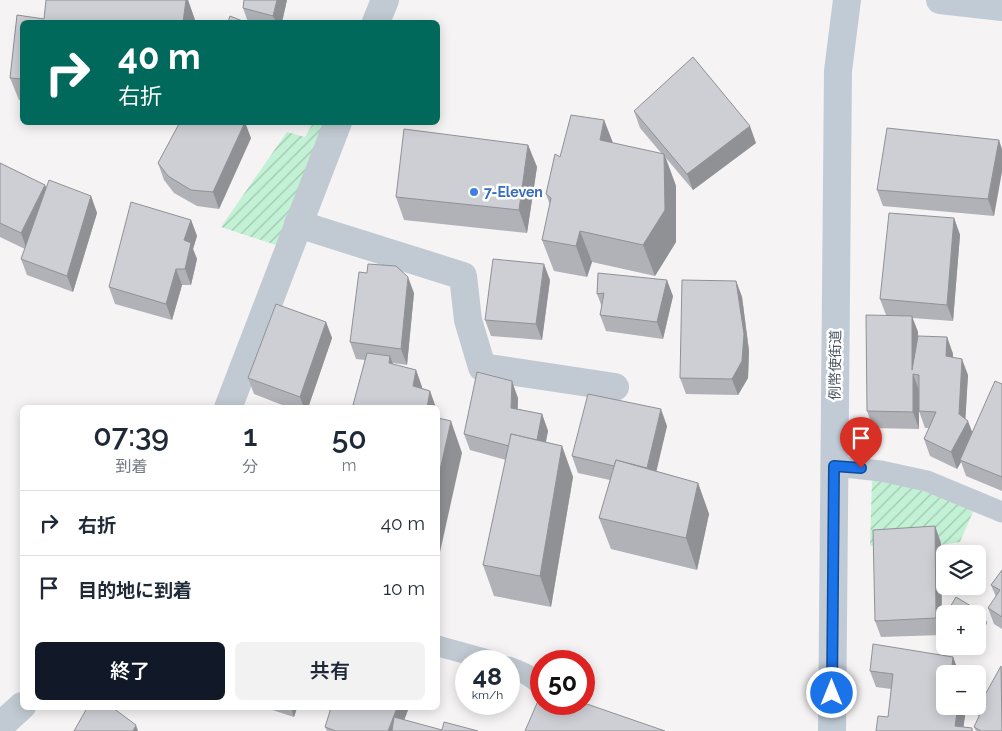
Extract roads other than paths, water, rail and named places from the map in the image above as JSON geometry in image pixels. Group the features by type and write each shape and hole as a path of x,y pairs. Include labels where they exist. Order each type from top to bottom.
{"main road":[{"name":"例幣使街道","path":"832,731 838,71 847,0"},
{"path":"940,0 1002,7"}],"street":[{"path":"377,20 385,0"},
{"path":"229,405 337,125"},
{"path":"298,224 463,276 468,320 482,367 616,387"},
{"path":"0,726 20,708"}],"lane":[{"path":"834,466 881,471 927,481 1002,512"},
{"path":"440,647 455,651"}],"place":[{"name":"7-Eleven","path":"474,192"}]}
